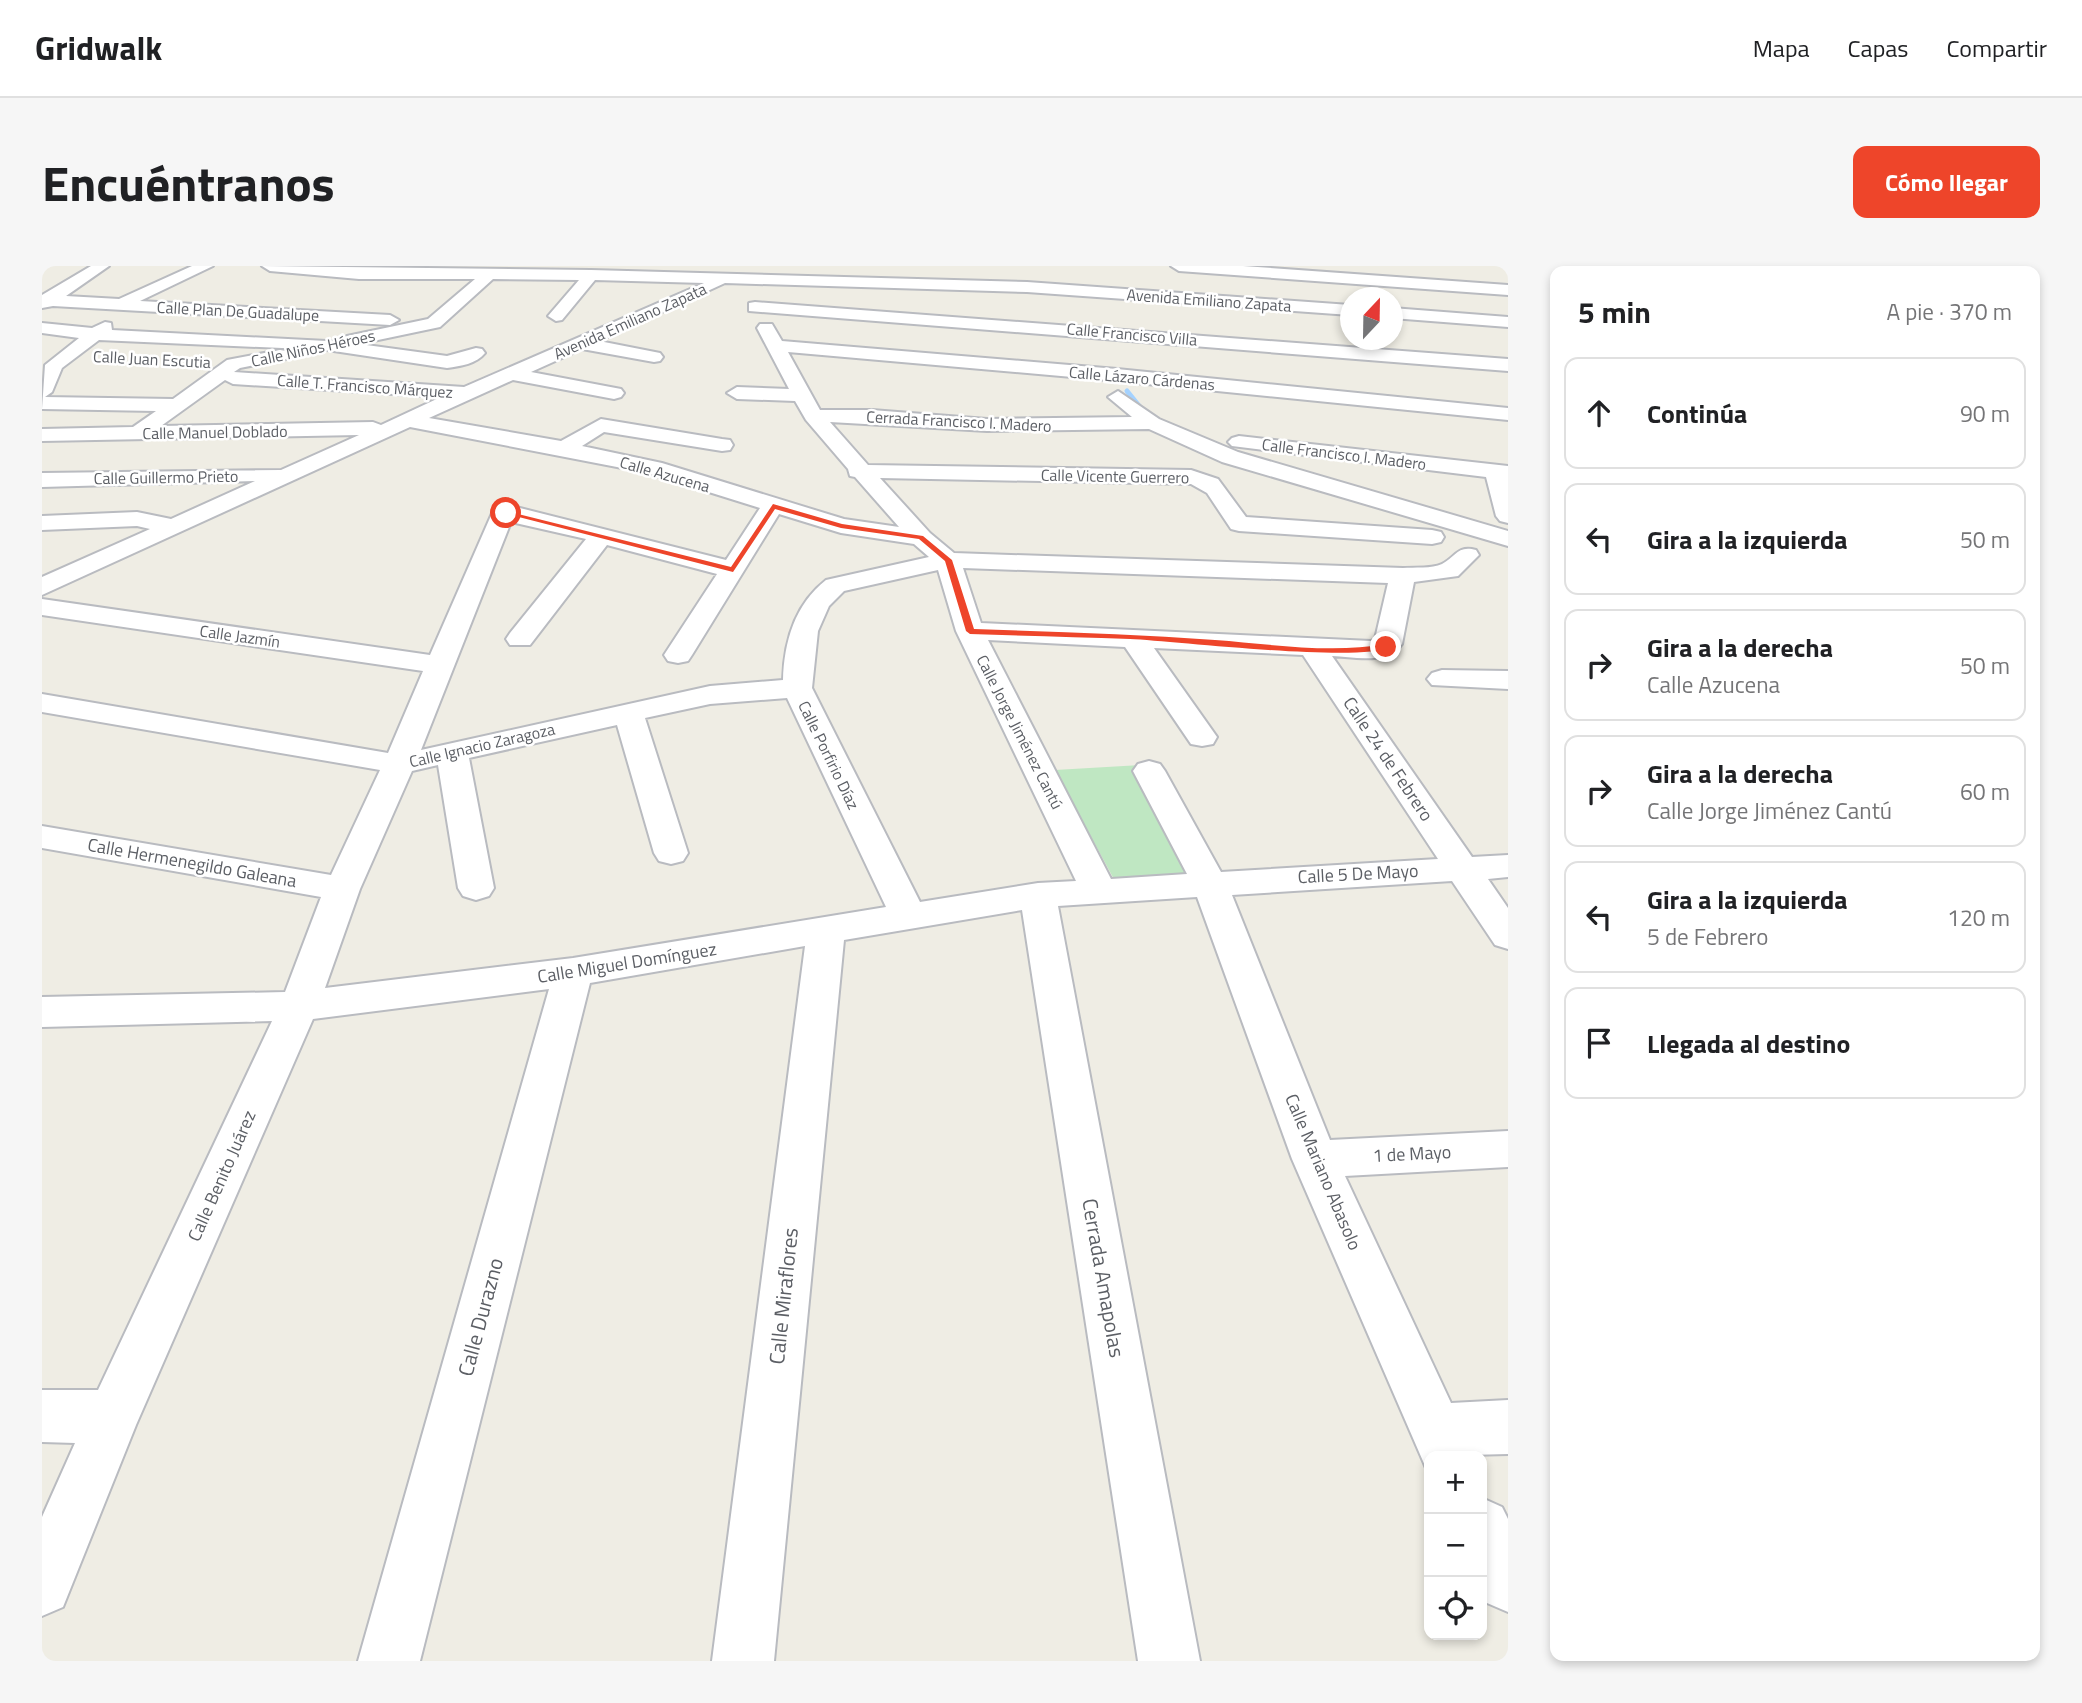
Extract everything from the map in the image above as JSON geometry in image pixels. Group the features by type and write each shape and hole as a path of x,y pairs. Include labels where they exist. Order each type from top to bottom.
{"street":[{"path":"45,302 101,266"},
{"path":"42,392 54,365 126,305 205,266"},
{"path":"359,274 376,266"},
{"path":"1179,266 1332,271 1508,290"},
{"path":"268,274 301,269 359,274 697,272 726,280"},
{"path":"1332,271 1340,293"},
{"path":"434,323 491,272"},
{"path":"556,316 601,272"},
{"path":"387,291 422,273"},
{"path":"770,273 755,307 804,398 858,471 921,538 948,560 1403,576 1449,571 1467,555"},
{"name":"Avenida Emiliano Zapata","path":"42,587 511,373 726,280 770,273 1340,310"},
{"path":"1020,308 1027,288"},
{"path":"195,308 230,295"},
{"name":"Calle Plan De Guadalupe","path":"45,302 434,323"},
{"name":"Calle Francisco Villa","path":"755,307 1508,365"},
{"path":"1403,314 1508,322"},
{"path":"1462,318 1472,335"},
{"path":"628,322 663,330"},
{"name":"Calle Niños Héroes","path":"137,434 228,370 327,345 434,323"},
{"path":"42,328 94,334 327,345 447,362 460,361 476,353"},
{"path":"580,343 654,357"},
{"name":"Calle Lázaro Cárdenas","path":"776,345 1117,375 1508,414"},
{"path":"1353,350 1372,402 1387,459"},
{"name":"Calle Juan Escutia","path":"42,351 97,356"},
{"name":"Calle Juan Escutia","path":"207,362 228,370"},
{"name":"Calle T. Francisco Márquez","path":"228,370 467,393"},
{"path":"511,373 614,393"},
{"name":"Cerrada Francisco I. Madero","path":"737,386 804,398 872,416 987,425 1149,423"},
{"path":"1118,397 1149,423 1256,466 1508,539"},
{"path":"42,403 181,405"},
{"name":"Calle Manuel Doblado","path":"42,435 398,424"},
{"name":"Calle Azucena","path":"398,424 564,448 654,468 841,526 921,538"},
{"path":"564,448 601,425 722,445"},
{"name":"Calle Francisco I. Madero","path":"1180,435 1502,472"},
{"name":"Calle Vicente Guerrero","path":"858,471 1191,477 1206,479 1215,485 1232,517 1239,524 1433,537"},
{"path":"1502,472 1508,516"},
{"name":"Calle Guillermo Prieto","path":"42,480 289,474"},
{"path":"678,655 773,506"},
{"name":"Calle Benito Juárez","path":"42,1586 113,1417 299,1006 342,889 399,764 501,516 516,514 601,536"},
{"path":"42,523 137,519 174,527"},
{"path":"520,639 601,536 733,570"},
{"name":"Calle Jorge Jiménez Cantú","path":"948,560 970,631 1099,890"},
{"name":"Calle Porfirio Díaz","path":"909,916 797,688 796,666 816,602 822,593 835,585 948,560"},
{"path":"970,631 1132,637 1313,649 1381,649 1388,644 1403,576"},
{"name":"Calle Jazmín","path":"42,607 439,664"},
{"path":"1132,637 1202,737"},
{"name":"Calle 24 de Febrero","path":"1313,649 1508,936"},
{"path":"1442,679 1508,680"},
{"name":"Calle Ignacio Zaragoza","path":"42,703 399,764 628,711 710,695 797,688"},
{"path":"628,711 671,853"},
{"path":"452,751 477,888"},
{"name":"Calle Mariano Abasolo","path":"1149,771 1209,882 1315,1159 1442,1443"},
{"name":"Calle Hermenegildo Galeana","path":"42,837 342,889"},
{"name":"Calle 5 De Mayo","path":"1209,882 1508,866"},
{"name":"Calle Miguel Domínguez","path":"42,1012 299,1006 573,972 1038,895 1209,882"},
{"name":"Cerrada Amapolas","path":"1038,895 1169,1661"},
{"name":"Calle Miraflores","path":"743,1661 826,931"},
{"name":"Calle Durazno","path":"389,1661 573,972"},
{"name":"1 de Mayo","path":"1315,1159 1508,1149"},
{"path":"42,1416 113,1417"},
{"path":"1442,1443 1508,1427"},
{"path":"1487,1538 1508,1582"}],"green space":[{"path":"1141,765 1191,875 1116,883 1055,770"}],"waterway":[{"path":"1127,391 1144,412"}],"route":[{"path":"506,513 733,570 773,506 841,526 921,538 948,560 970,631 1132,637 1313,649 1366,650 1386,647"}]}
